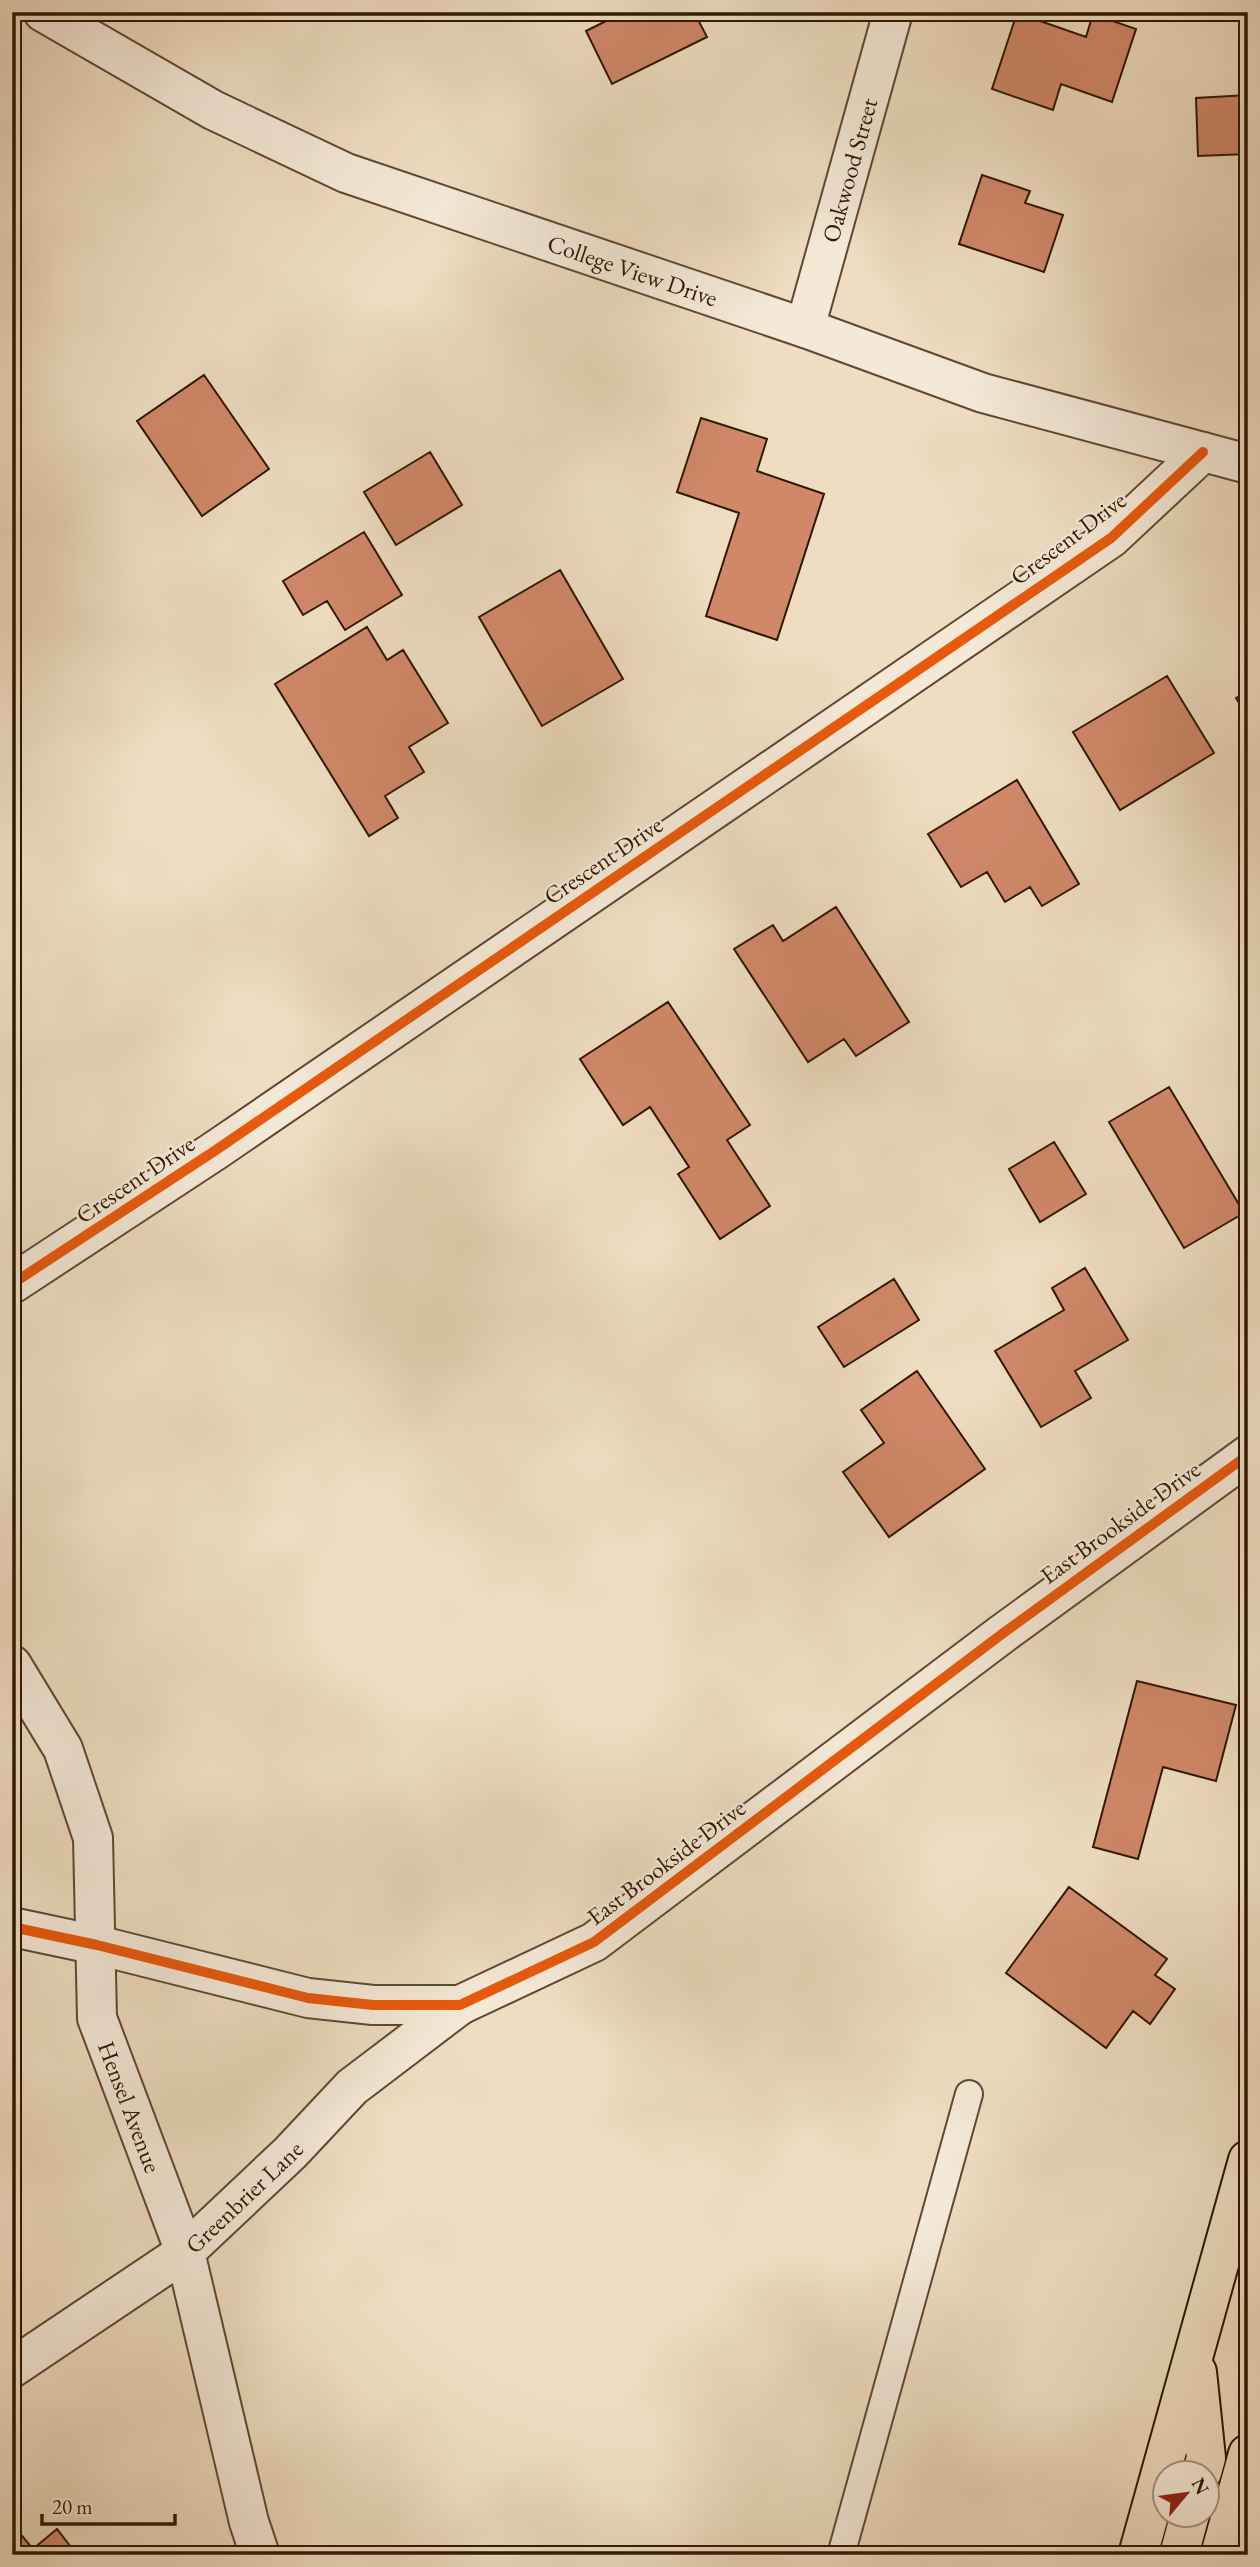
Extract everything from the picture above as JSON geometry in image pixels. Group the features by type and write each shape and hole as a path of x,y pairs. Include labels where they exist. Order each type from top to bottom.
{"main road":[{"path":"1138,2555 1248,2160"},
{"path":"1195,2349 1206,2458"},
{"path":"1220,2555 1248,2454"},
{"path":"1179,2555 1186,2528"}],"street":[{"name":"Oakwood Street","path":"805,328 893,12"},
{"name":"College View Drive","path":"57,16 213,110 346,173 805,328 983,393 1248,464"},
{"name":"Crescent Drive","path":"12,1284 216,1150 1111,538 1203,452"},
{"name":"East Brookside Drive","path":"12,1927 308,1997 373,2005 460,2004 594,1942 1002,1634 1248,1455"},
{"name":"Hensel Avenue","path":"12,1665 63,1749 93,1838 97,2018 186,2252 249,2522 260,2555"},
{"name":"Greenbrier Lane","path":"12,2368 186,2252 290,2153 352,2087 460,2004"}],"lane":[{"path":"841,2555 969,2094"}],"building":[{"path":"624,12 694,12 707,37 612,84 586,31"},
{"path":"1017,13 1086,37 1093,14 1136,29 1112,102 1061,84 1053,110 992,89"},
{"path":"1248,95 1248,154 1198,156 1196,98"},
{"path":"982,175 1030,191 1025,203 1063,215 1044,272 959,244"},
{"path":"204,375 269,469 202,516 137,421"},
{"path":"701,418 767,439 757,471 824,494 777,640 706,616 739,513 677,492"},
{"path":"430,452 462,505 396,545 364,492"},
{"path":"364,532 402,595 345,630 327,601 303,615 283,581"},
{"path":"560,570 623,679 542,726 479,617"},
{"path":"367,627 387,660 403,650 448,723 409,747 424,772 385,796 398,818 369,836 275,684"},
{"path":"1167,676 1214,753 1120,810 1073,732"},
{"path":"1248,691 1248,717 1236,698"},
{"path":"1017,780 1079,884 1042,906 1030,887 1005,902 987,872 961,887 928,834"},
{"path":"836,907 909,1022 856,1056 844,1039 808,1062 734,949 773,925 783,941"},
{"path":"668,1002 750,1125 727,1140 770,1206 720,1239 678,1174 689,1167 650,1107 623,1125 580,1059"},
{"path":"1169,1087 1244,1213 1184,1248 1109,1122"},
{"path":"1054,1142 1086,1194 1040,1222 1009,1169"},
{"path":"1085,1268 1128,1340 1075,1371 1091,1398 1041,1427 995,1351 1064,1310 1052,1288"},
{"path":"894,1279 919,1320 844,1367 818,1327"},
{"path":"917,1371 985,1469 889,1537 843,1472 884,1443 861,1410"},
{"path":"1137,1681 1236,1705 1216,1781 1163,1767 1138,1859 1093,1847"},
{"path":"1069,1887 1167,1959 1155,1975 1175,1989 1150,2024 1133,2011 1106,2048 1006,1973"},
{"path":"12,2524 33,2549 57,2529 77,2555 12,2555"}],"cycle path":[{"path":"12,1284 216,1150 1111,538 1203,452"},
{"path":"12,1927 97,1945 308,1998 373,2005 460,2005 594,1942 1002,1634 1248,1455"}]}
